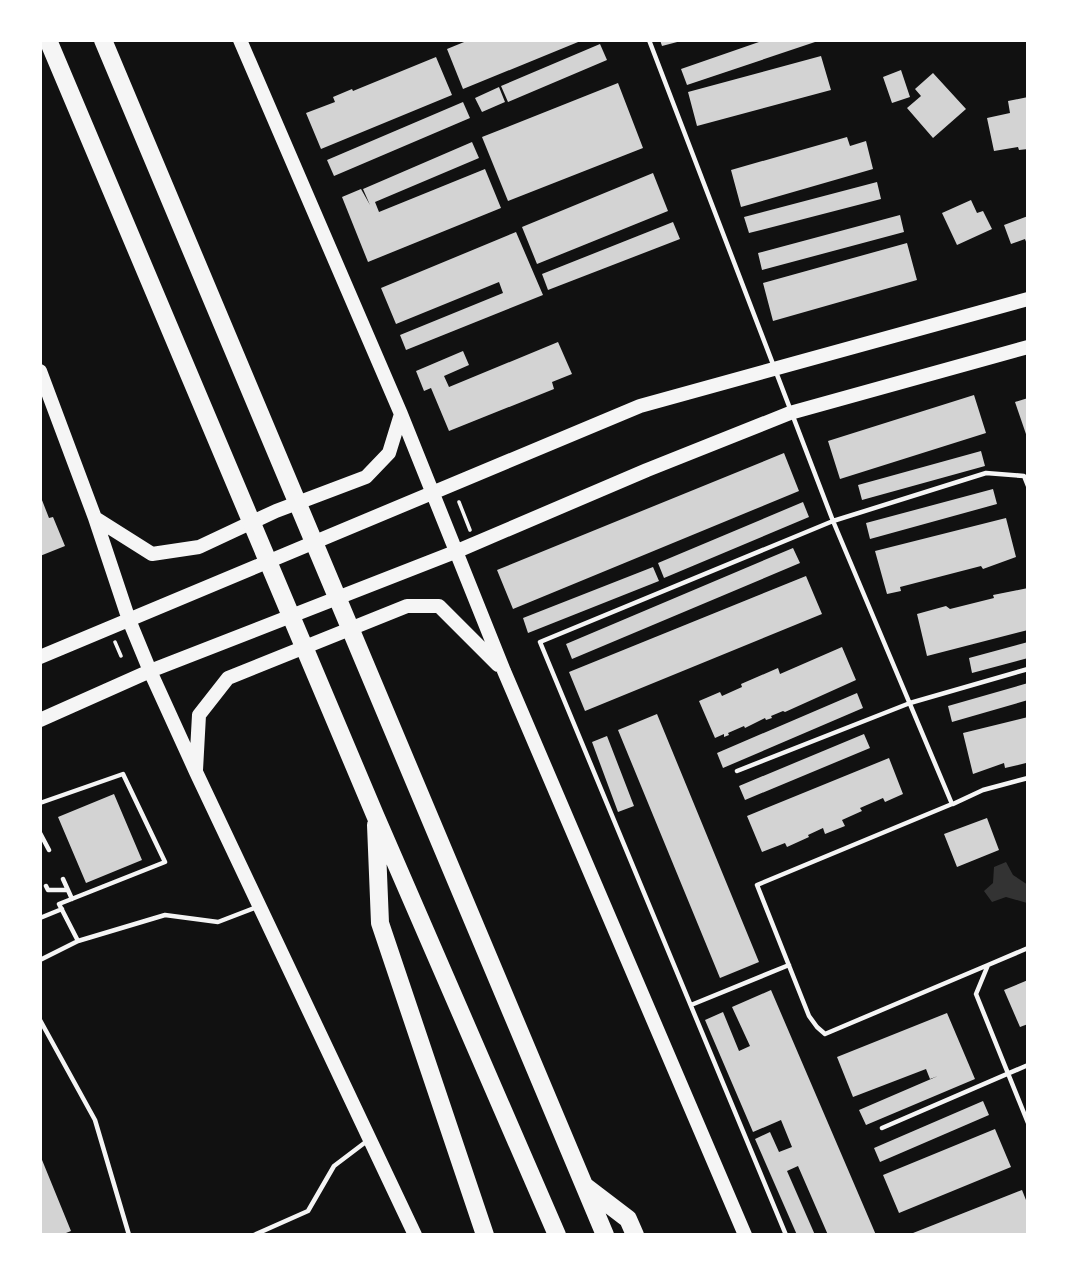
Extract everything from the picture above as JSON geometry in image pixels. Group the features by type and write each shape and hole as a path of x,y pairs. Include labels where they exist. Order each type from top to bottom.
{"highway":[{"path":"48,40 557,1235"},
{"path":"103,40 605,1235"},
{"path":"376,815 380,923 485,1235"},
{"path":"584,1185 628,1219 635,1235"}],"main road":[{"path":"240,40 401,414 504,671 745,1235"},
{"path":"40,657 640,406 1028,299"},
{"path":"40,720 150,671 456,552 647,470 790,413 1028,347"},
{"path":"40,371 96,518 129,620 150,671 415,1235"},
{"path":"96,518 152,554 199,547 276,511 366,477 388,453 401,414"},
{"path":"196,772 199,715 228,678 407,607 439,606 504,671"}],"lane":[{"path":"649,40 790,413 952,804"},
{"path":"786,1235 540,642 833,521 986,473 1024,476 1028,485"},
{"path":"737,771 910,703 1028,669"},
{"path":"40,803 122,774 165,862 59,904 78,941"},
{"path":"1028,778 984,790 757,885 809,1016 825,1034 1028,948"},
{"path":"41,835 49,850"},
{"path":"63,879 72,899"},
{"path":"46,886 48,890 68,891"},
{"path":"40,960 78,941 165,915 218,922 259,906"},
{"path":"40,918 62,909"},
{"path":"691,1004 789,965"},
{"path":"988,965 976,994 1028,1123"},
{"path":"40,1020 95,1120 130,1235"},
{"path":"882,1128 1028,1065"},
{"path":"254,1235 308,1211 334,1166 369,1139"}],"path":[{"path":"459,502 471,533"},
{"path":"112,636 121,656"}],"shaded area":[{"path":"1006,862 1013,875 1028,885 1027,903 1006,897 992,902 984,891 993,883 994,867"}],"building":[{"path":"469,40 583,40 463,89 447,49"},
{"path":"660,40 681,40 681,41 662,46"},
{"path":"765,40 818,41 687,85 681,69"},
{"path":"600,44 607,60 508,102 501,86"},
{"path":"821,56 831,90 697,126 688,92"},
{"path":"436,57 452,95 321,149 306,113 335,102 333,97"},
{"path":"901,70 910,97 892,103 883,77"},
{"path":"933,73 966,109 933,138 907,108 921,96 915,89"},
{"path":"618,83 643,148 508,201 482,137"},
{"path":"499,87 505,102 482,112 475,98"},
{"path":"1028,97 1028,149 1019,150 1018,147 994,151 987,118 1010,113 1008,101"},
{"path":"463,102 470,118 334,176 327,160"},
{"path":"847,137 850,146 866,141 873,169 741,207 731,170"},
{"path":"472,142 479,158 375,202 379,212 485,169 501,208 368,262 342,197 361,189 370,205 363,189"},
{"path":"653,173 668,211 537,264 522,227"},
{"path":"877,182 881,199 749,233 744,217"},
{"path":"971,200 977,213 983,211 992,229 957,245 942,213"},
{"path":"900,215 904,232 762,270 758,253"},
{"path":"1028,216 1028,247 1025,239 1011,244 1004,225"},
{"path":"673,222 680,239 548,290 542,274"},
{"path":"516,232 543,295 406,350 400,335 503,293 499,282 396,324 381,288"},
{"path":"907,243 917,280 773,321 763,283"},
{"path":"558,342 572,374 552,382 554,389 449,431 431,388 424,391 416,371 463,351 469,365 444,376 449,387"},
{"path":"974,395 986,433 840,479 828,441"},
{"path":"1028,398 1028,437 1027,437 1015,402"},
{"path":"981,451 985,466 862,500 858,485"},
{"path":"784,453 799,491 513,609 497,570"},
{"path":"993,489 997,504 870,539 866,523"},
{"path":"40,495 65,546 40,556"},
{"path":"803,502 809,517 664,578 658,563"},
{"path":"1006,518 1016,557 983,569 981,566 900,587 901,591 887,594 875,551"},
{"path":"793,548 800,563 572,659 566,644"},
{"path":"653,567 659,581 528,633 523,618"},
{"path":"806,576 822,614 585,711 569,672"},
{"path":"1028,588 1028,630 927,656 917,614 946,606 950,609 994,598 993,595"},
{"path":"1028,642 1028,658 972,673 969,658"},
{"path":"842,647 856,680 771,716 772,718 765,718 724,737 724,734 715,738 699,701 720,692 722,696 742,687 741,684 778,668 780,674"},
{"path":"1028,683 1028,700 952,722 948,706"},
{"path":"857,693 863,708 723,768 717,753"},
{"path":"657,714 759,962 720,978 618,730"},
{"path":"1028,717 1026,763 1005,768 1004,763 973,774 963,733"},
{"path":"864,734 870,748 745,800 739,786"},
{"path":"607,736 634,806 618,812 592,742"},
{"path":"889,758 903,794 885,802 883,798 860,808 862,811 842,820 845,826 825,834 823,828 787,847 785,843 762,852 747,816"},
{"path":"114,794 142,860 86,883 58,817"},
{"path":"987,818 999,850 957,867 944,834"},
{"path":"1028,980 1028,1024 1020,1027 1004,990"},
{"path":"771,990 876,1235 828,1235 798,1166 787,1171 815,1235 797,1235 755,1139 770,1132 779,1152 792,1147 781,1120 753,1132 705,1020 723,1012 739,1051 750,1046 732,1007"},
{"path":"947,1013 975,1079 866,1125 859,1110 938,1076 930,1079 926,1069 853,1097 837,1057"},
{"path":"983,1101 989,1115 880,1162 874,1148"},
{"path":"995,1129 1011,1167 899,1213 883,1175"},
{"path":"40,1155 71,1231 61,1235 40,1235"},
{"path":"1022,1190 1028,1205 1028,1233 1023,1235 908,1235"}]}
